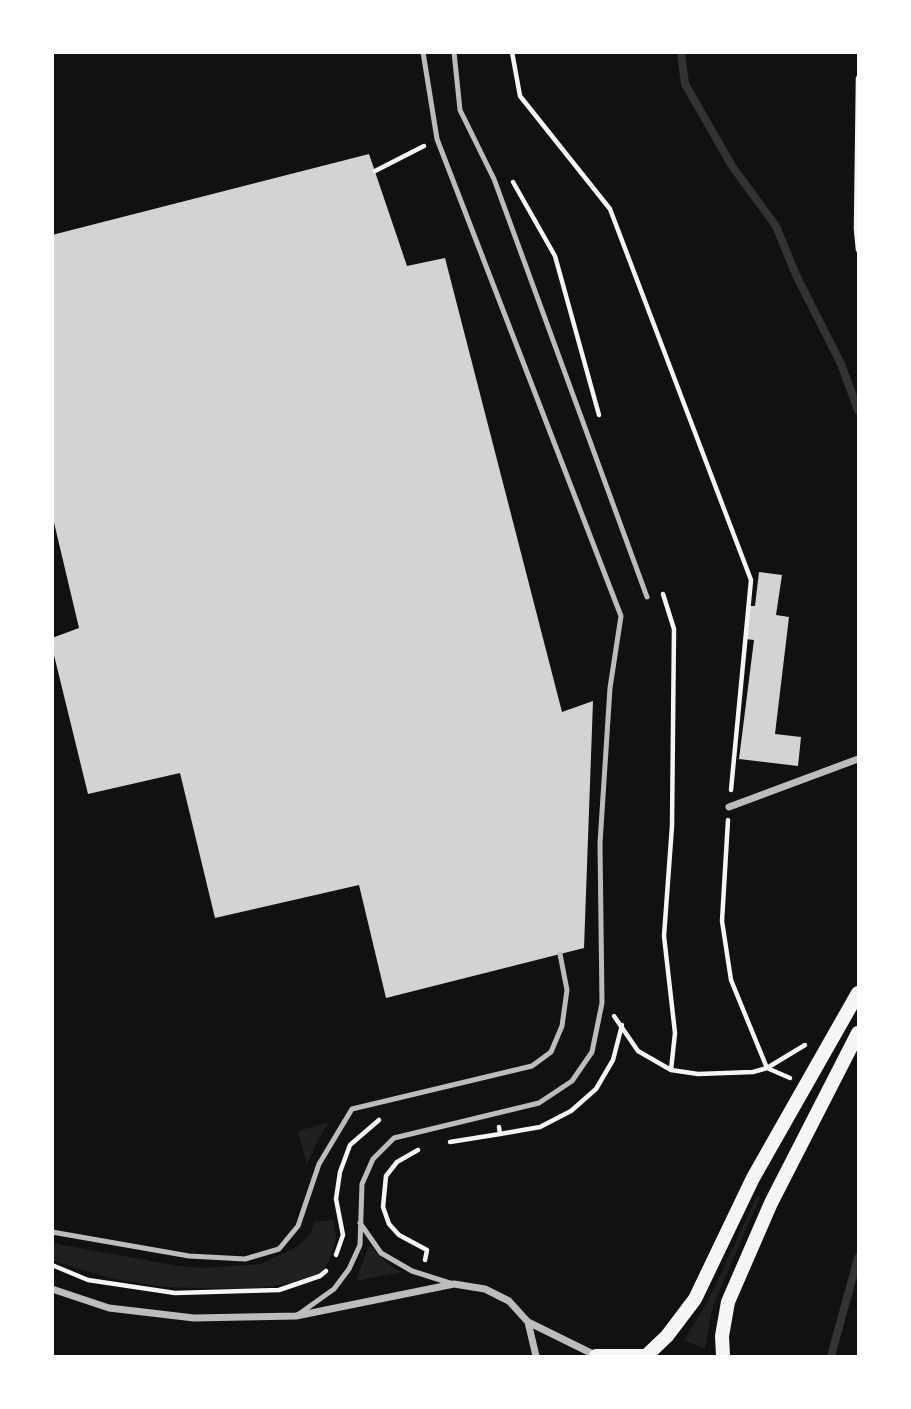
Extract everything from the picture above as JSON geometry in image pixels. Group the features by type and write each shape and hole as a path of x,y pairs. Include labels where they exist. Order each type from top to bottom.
{"main road":[{"path":"597,1356 648,1356 695,1299 752,1178 859,993"},
{"path":"723,1356 722,1336 728,1302 771,1203 859,1033"}],"street":[{"path":"729,807 859,759"},
{"path":"52,1289 109,1308 194,1318 296,1316 454,1284 485,1289 509,1301 528,1322 597,1356"},
{"path":"528,1322 536,1356"}],"lane":[{"path":"296,1316 334,1289 349,1269 360,1245 362,1184 373,1159 394,1138 539,1103 572,1081 592,1052 603,1003 600,843 610,688 621,616 437,139 424,52"},
{"path":"454,52 460,110 494,179 647,597"},
{"path":"52,1232 189,1256 244,1259 279,1249 298,1226 319,1164 352,1109 532,1066 551,1052 562,1026 567,990 561,954"},
{"path":"360,1223 381,1253 421,1274 454,1284"}],"path":[{"path":"512,52 520,96 610,209 751,580 729,807 722,921 731,981 767,1068 805,1084"},
{"path":"859,78 856,229 859,250"},
{"path":"603,1003 638,1051 671,1070 725,1075 767,1068 787,1053"},
{"path":"438,1144 500,1134 498,1113"},
{"path":"52,1265 88,1280 175,1293 279,1290 320,1276 334,1263 343,1235 336,1199 340,1172 350,1146 381,1118"},
{"path":"421,1274 428,1251 409,1243 389,1224 382,1195 386,1176 397,1162 426,1147"}],"shaded area":[{"path":"329,1122 317,1142 307,1165 298,1131"},
{"path":"757,1196 760,1197 713,1306 705,1349 684,1340 708,1301"},
{"path":"333,1220 336,1237 330,1260 319,1275 296,1283 247,1289 162,1287 110,1278 53,1261 52,1243 178,1266 203,1268 261,1264 298,1246 311,1233 314,1222"},
{"path":"369,1245 390,1266 402,1272 356,1281"}],"building":[{"path":"369,154 407,266 445,258 562,712 593,701 584,948 386,998 359,885 215,918 180,773 88,794 52,647 52,638 79,628 52,514 52,235"},
{"path":"759,572 782,575 776,615 789,617 775,734 801,737 798,766 739,759 754,640 745,639 750,606 755,606"}],"waterway":[{"path":"681,52 685,84 732,166 776,226 796,275 841,364 858,410"},
{"path":"831,1356 858,1258"}]}
